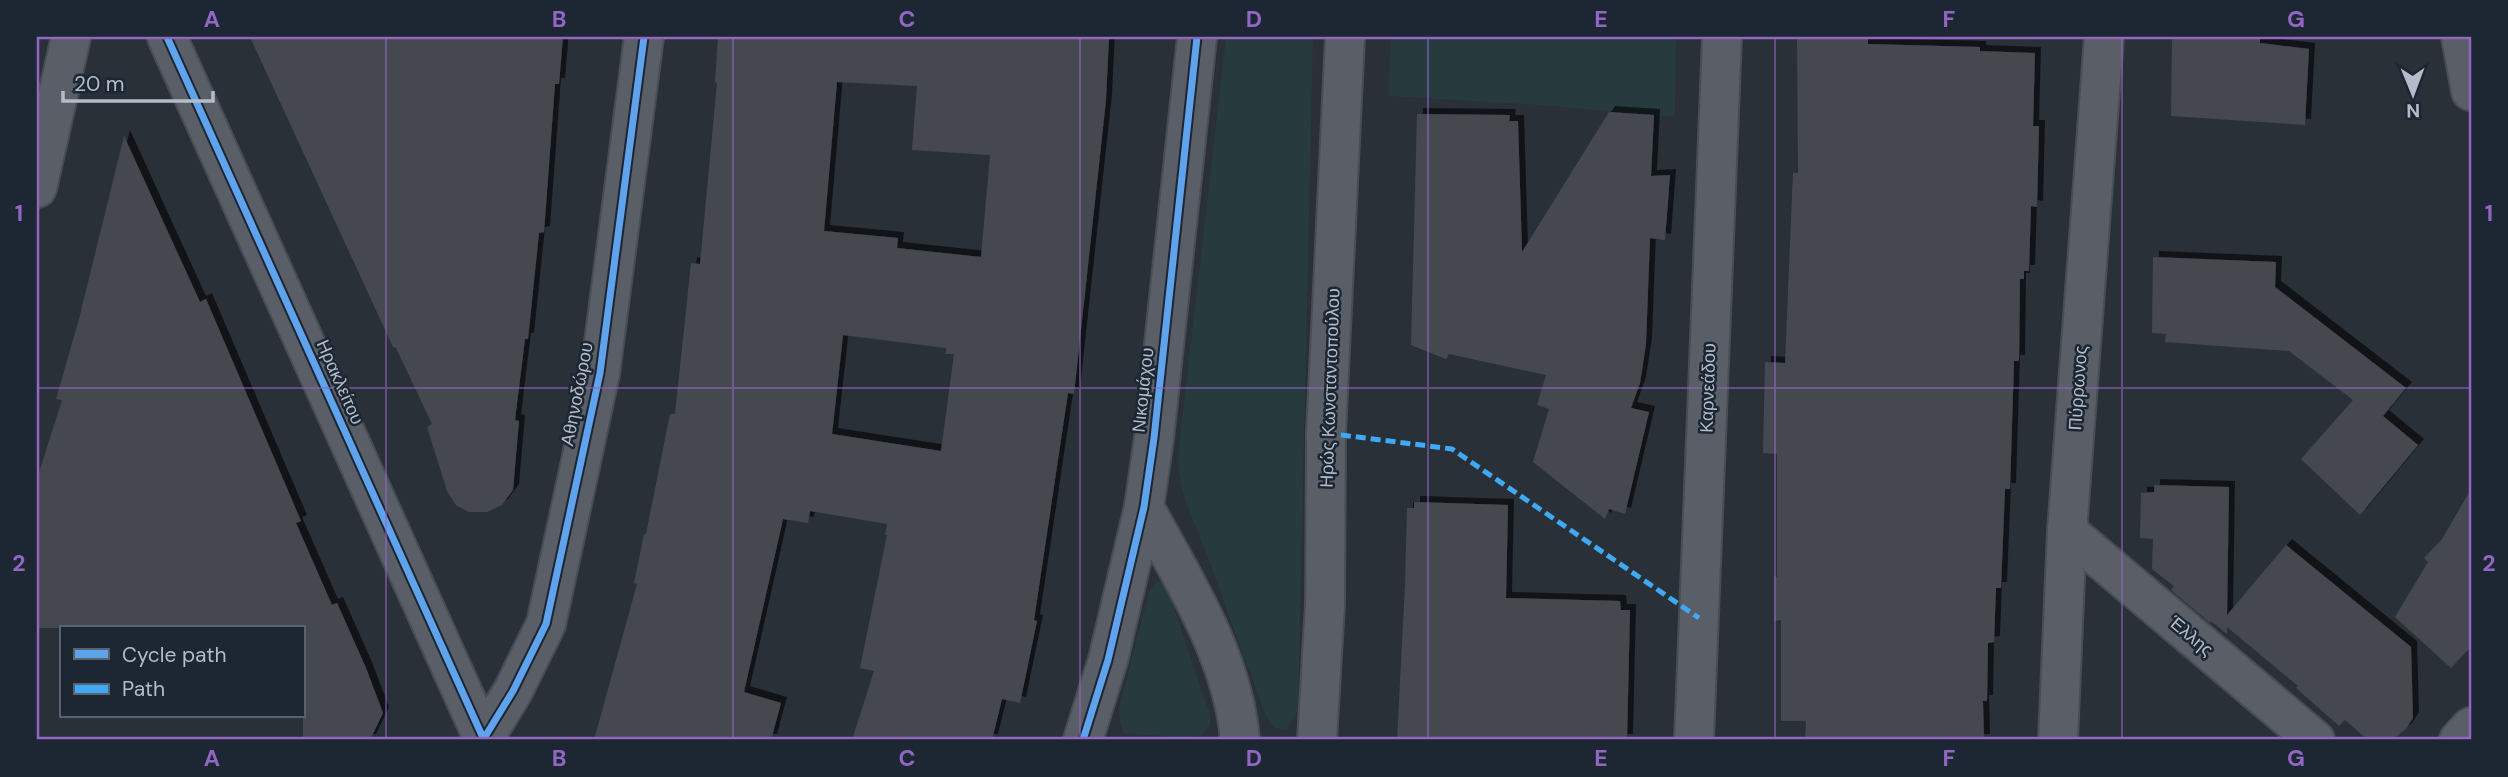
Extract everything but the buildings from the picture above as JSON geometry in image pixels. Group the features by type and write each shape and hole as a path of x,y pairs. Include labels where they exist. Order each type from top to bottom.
{"street":[{"path":"37,188 71,37"},
{"name":"Ηρακλείτου","path":"167,37 483,740"},
{"name":"Αθηνοδώρου","path":"483,740 513,691 546,625 600,373 644,37"},
{"name":"Νικομάχου","path":"1083,740 1108,660 1144,507 1154,438 1196,37"},
{"name":"Ηρώς Κωνσταντοπούλου","path":"1317,740 1325,604 1326,433 1345,37"},
{"name":"Καρνεάδου","path":"1694,740 1722,37"},
{"name":"Πύρρωνος","path":"2058,740 2067,531 2104,37"},
{"path":"2461,37 2471,91"},
{"path":"1144,507 1208,629 1228,684 1240,740"},
{"name":"Έλλης","path":"2067,531 2315,740"},
{"path":"2459,740 2471,727"}],"green space":[{"path":"1226,37 1313,37 1298,711 1286,729 1275,728 1267,718 1188,508 1179,469 1178,455"},
{"path":"1390,37 1676,37 1675,117 1389,96"},
{"path":"1161,581 1167,587 1210,715 1210,724 1202,735 1183,738 1124,733 1120,721 1119,708 1149,593 1155,583"}],"marked path":[{"path":"1326,433 1452,449 1699,618"}],"cycle path":[{"path":"167,37 484,740"},
{"path":"483,740 513,691 546,624 600,373 644,37"},
{"path":"1083,740 1108,660 1144,507 1154,438 1197,37"}]}
